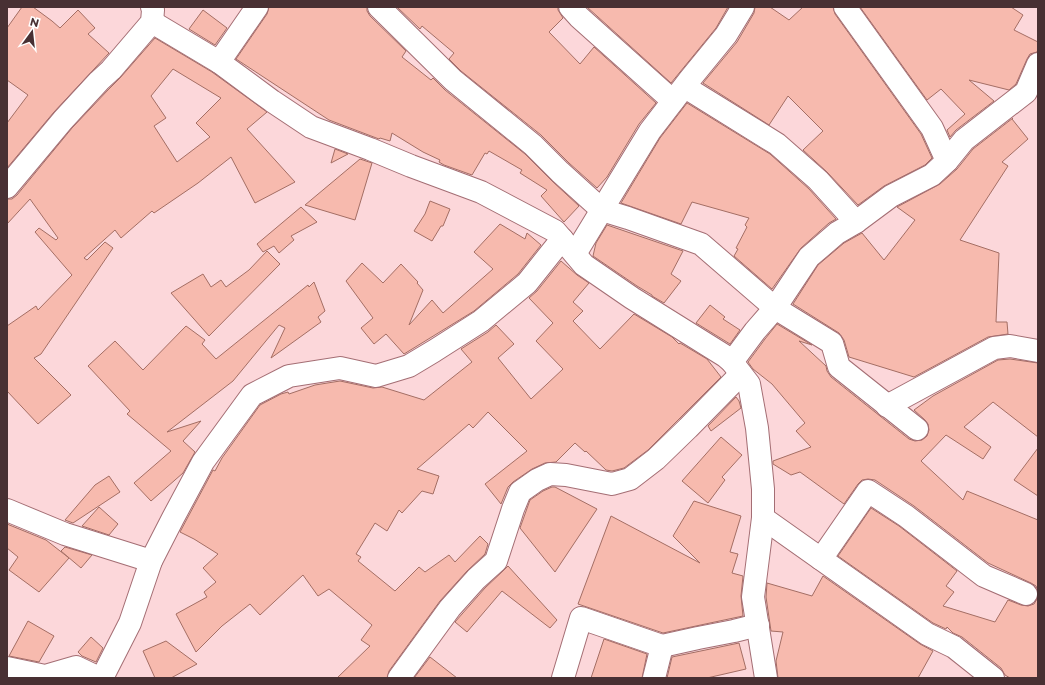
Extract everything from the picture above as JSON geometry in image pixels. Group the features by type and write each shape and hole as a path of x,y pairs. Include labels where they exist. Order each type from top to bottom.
{"street":[{"path":"219,62 257,7"},
{"path":"379,7 453,80 533,145 602,210 701,244 775,308 832,343 839,367 917,429"},
{"path":"7,668 45,676 76,667 100,678 130,623 151,561 203,462 252,395 289,376 340,368 376,376 409,366 481,321 527,283 568,246 602,210 650,131 690,79 726,36 743,7"},
{"path":"844,7 932,128 947,161"},
{"path":"578,10 679,94 777,144 818,180 856,222"},
{"path":"7,187 63,120 111,70 152,14 272,101 311,127 481,192 555,230 584,265 632,298 725,356 749,384 757,428 763,489 763,518 753,597 766,678"},
{"path":"399,678 450,608 476,579 496,561 520,492 537,480 550,474 566,475 612,484 630,479 662,454 688,428 736,368 755,330 775,308 809,257 837,233 856,222 891,196 932,175 947,161 964,140 1026,92 1038,64"},
{"path":"888,406 994,348 1010,346 1038,351"},
{"path":"821,559 868,491 906,516 984,576 1026,594"},
{"path":"7,510 65,534 151,561"},
{"path":"763,518 927,634 954,648 993,678"},
{"path":"563,678 581,618 662,646 758,625"},
{"path":"654,678 662,646"}],"building":[{"path":"22,7 33,7 60,28 78,10 95,28 88,34 109,53 54,112 7,168 7,123 28,95 7,80 7,28"},
{"path":"269,7 367,7 367,11 370,16 406,51 402,57 431,80 433,78 445,90 525,154 579,206 564,222 541,196 547,190 520,173 522,170 489,151 487,154 485,153 472,175 444,165 439,162 440,160 423,152 392,133 390,141 379,139 329,120 236,59 267,14"},
{"path":"397,7 558,7 558,10 563,18 549,32 580,64 594,47 656,103 639,124 607,177 597,188 541,135 461,71 449,59 454,53 422,26 420,29"},
{"path":"587,7 728,7 716,28 671,83"},
{"path":"755,7 770,7 789,20 803,7 833,7 835,14 921,134 932,158 925,165 884,186 858,205 827,172 803,150 823,131 788,96 769,125 703,83 737,42 754,13"},
{"path":"860,7 1011,7 1023,15 1014,30 1038,42 1038,50 1037,52 1030,54 1016,84 1009,90 969,80 994,101 956,130 950,137 947,130 965,114 941,89 927,100"},
{"path":"203,10 227,28 215,45 189,29"},
{"path":"155,38 212,72 267,112 247,129 295,182 255,203 231,157 198,183 154,213 152,211 121,238 115,230 84,258 87,260 105,242 113,248 41,354 34,358 71,395 38,424 7,391 7,326 36,306 38,310 72,275 35,232 39,228 56,240 58,238 30,199 7,224 7,199 12,199 17,195 72,128 120,78","holes":["173,69 221,98 196,123 210,137 177,162 154,126 166,118 151,96"]},
{"path":"687,103 770,154 809,189 836,219 829,223 801,248 772,289 734,256 738,249 736,248 747,227 745,225 749,218 692,202 681,224 621,203 660,138"},
{"path":"1013,118 1012,119 1028,139 1002,162 1008,166 960,240 999,253 996,322 1007,322 1008,334 988,337 914,377 849,357 844,340 839,333 793,304 818,265 844,243 862,233 884,260 915,220 897,207 940,184 957,169 973,149"},
{"path":"335,149 348,154 331,163"},
{"path":"360,159 372,163 355,220 305,205"},
{"path":"430,201 450,209 443,226 441,226 432,241 414,231 425,214"},
{"path":"301,207 317,222 291,236 294,240 279,253 274,246 263,252 257,244"},
{"path":"500,224 525,239 527,233 541,245 518,274 474,311 404,354 386,334 374,344 361,328 373,318 346,281 362,263 383,283 401,264 418,282 417,283 423,290 409,325 432,300 443,313 493,269 474,252"},
{"path":"607,225 683,251 671,274 681,281 664,303 593,256 596,243"},
{"path":"267,251 280,264 209,336 171,293 203,274 211,287 221,280 226,287 249,270"},
{"path":"561,261 589,283 573,302 583,311 573,321 600,349 634,314 672,337 679,344 680,343 707,359 721,377 648,450 624,468 612,471 606,470 575,443 556,462 545,463 532,469 513,482 508,487 501,504 485,484 527,451 488,412 473,428 469,424 417,469 439,476 433,494 422,491 402,513 399,510 387,531 375,523 356,554 361,557 358,561 395,591 419,567 425,572 449,555 455,562 480,536 488,544 485,554 467,571 440,601 389,671 387,678 337,678 370,646 361,640 372,625 329,589 318,596 303,575 260,615 250,604 222,626 196,652 176,614 207,597 204,592 216,582 203,568 218,554 180,532 213,470 215,471 222,458 260,405 281,394 288,392 289,394 315,385 340,381 373,388 382,387 424,400 472,362 461,349 488,332 496,325 514,344 498,358 531,399 563,369 536,341 553,323 529,298 537,291"},
{"path":"314,282 325,311 318,317 321,322 271,358 285,328 279,325 233,381 167,432 201,421 183,441 195,452 183,473 151,501 134,483 171,451 127,414 130,411 88,366 115,341 143,370 186,326 205,340 202,344 216,359 308,285 309,287"},
{"path":"710,305 725,317 723,319 740,330 730,344 696,323"},
{"path":"777,324 812,345 799,341 826,366 831,377 909,439 915,441 922,440 927,436 929,430 928,424 925,420 914,410 933,396 998,360 1010,359 1038,363 1038,437 993,402 964,427 991,447 983,459 946,435 921,461 963,500 967,491 1038,520 1038,591 1036,586 1031,583 988,563 914,506 875,480 862,480 844,504 800,472 791,475 773,464 773,461 811,447 796,431 805,423 772,384 753,369 748,362"},
{"path":"736,397 741,408 711,431 708,426"},
{"path":"721,437 742,455 722,477 725,480 708,503 682,481"},
{"path":"1038,448 1038,496 1014,480"},
{"path":"109,476 120,492 73,523 65,520 95,485"},
{"path":"552,487 555,487 597,509 555,572 520,528 530,500"},
{"path":"694,501 741,516 730,552 738,554 732,573 743,576 741,596 743,616 663,633 578,604 611,516 700,563 673,536"},
{"path":"99,507 118,524 109,535 82,526"},
{"path":"871,508 899,526 957,571 946,586 954,592 943,606 995,622 1008,600 1028,606 1034,604 1038,596 1038,678 1010,678 1005,675 1001,668 962,637 953,633 947,627 946,629 933,623 838,556"},
{"path":"7,524 46,540 69,558 39,592 9,570 18,557 7,548"},
{"path":"65,547 92,555 81,568 61,551"},
{"path":"508,566 557,620 550,628 502,591 467,632 455,622 485,588"},
{"path":"823,576 920,644 933,651 918,678 778,678 776,661 783,632 771,631 766,597 767,583 812,596"},
{"path":"28,621 54,636 39,662 9,656"},
{"path":"91,637 103,648 96,662 82,656 78,652"},
{"path":"604,639 647,654 642,678 591,678"},
{"path":"166,641 197,664 171,678 155,678 143,651"},
{"path":"739,643 746,669 707,678 667,678 672,657"},
{"path":"430,657 457,678 414,678"}]}
